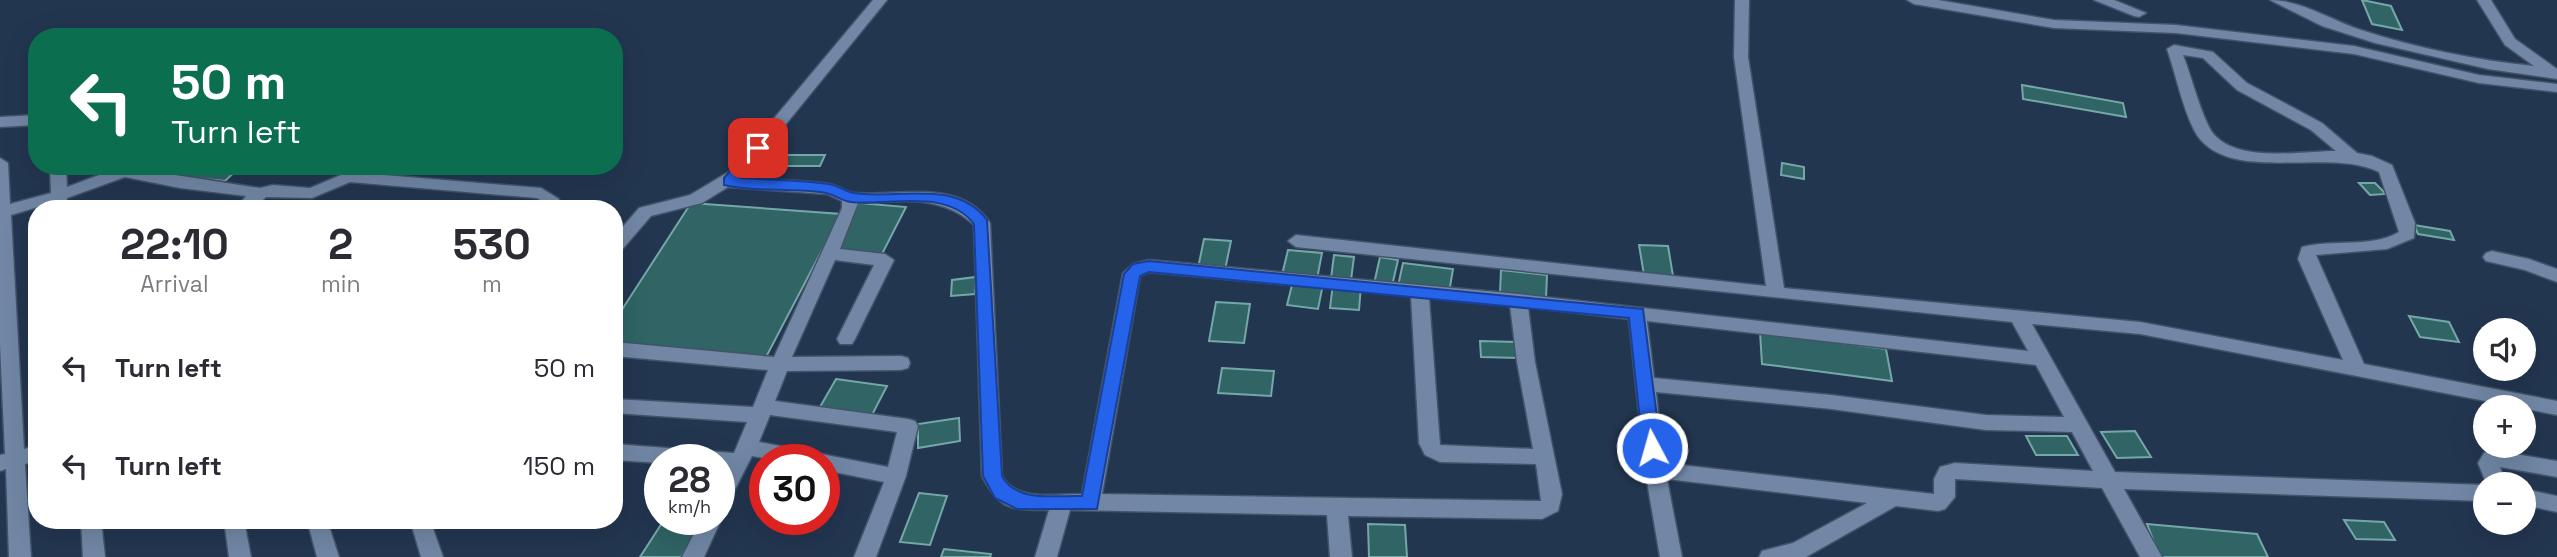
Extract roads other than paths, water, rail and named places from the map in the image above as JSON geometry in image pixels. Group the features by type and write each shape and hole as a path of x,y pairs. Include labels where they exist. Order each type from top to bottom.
{"street":[{"path":"623,238 645,212 696,199 729,182 880,0"},
{"path":"1742,0 1742,69 1776,293"},
{"path":"1914,0 2054,24 2176,29 2354,50 2479,79 2557,88"},
{"path":"2101,0 2139,13"},
{"path":"2277,0 2332,24 2387,41 2488,65 2555,74"},
{"path":"2484,0 2510,42 2526,55 2542,62 2555,74"},
{"path":"2176,29 2174,49 2202,130 2208,141 2221,150 2256,156 2352,157 2379,163 2386,169 2407,223 2407,234 2400,240 2386,243 2321,247 2308,251 2307,259 2356,368"},
{"path":"2174,49 2208,55 2222,75 2264,101 2312,123 2352,157"},
{"path":"0,122 28,120"},
{"path":"0,163 4,331 18,458 20,557"},
{"path":"58,175 59,200"},
{"path":"63,200 120,175"},
{"path":"153,175 180,183 260,193 273,190 312,193 341,178 353,177 541,193 551,200"},
{"path":"729,182 830,189 850,198 921,197 949,202 973,211 982,223 992,476 1001,493 1017,501 1337,510 1542,511 1550,505 1552,494 1526,362 1518,300"},
{"path":"253,200 260,193"},
{"path":"735,468 850,208 850,198"},
{"path":"2,212 28,207"},
{"path":"1296,241 1776,293 2017,314 2140,328 2557,408"},
{"path":"829,254 885,260 846,339"},
{"path":"2492,257 2529,265 2557,276"},
{"path":"1090,504 1132,274 1139,268 1149,266 1518,300 2041,359"},
{"path":"1420,292 1422,361 1429,443 1432,450 1440,454 1545,457"},
{"path":"1637,313 1654,470 1671,557"},
{"path":"2017,314 2151,557"},
{"path":"623,350 779,364 901,363"},
{"path":"2409,378 2557,398"},
{"path":"1645,384 1832,403 1972,422 2050,426 2079,424"},
{"path":"623,406 761,411 908,426 896,476 865,557"},
{"path":"623,453 749,455"},
{"path":"2492,472 2488,463 2491,458 2557,469"},
{"path":"840,465 896,476"},
{"path":"1654,470 1938,503 1945,496 1944,479 1947,473 1955,471 2108,480 2473,493"},
{"path":"1770,557 1798,551 1894,498"},
{"path":"2536,500 2557,504"},
{"path":"1046,557 1061,504"},
{"path":"1337,510 1341,557"},
{"path":"91,529 94,557"},
{"path":"235,529 240,557"},
{"path":"320,529 328,557"},
{"path":"423,529 432,557"},
{"path":"693,557 703,535"}]}
